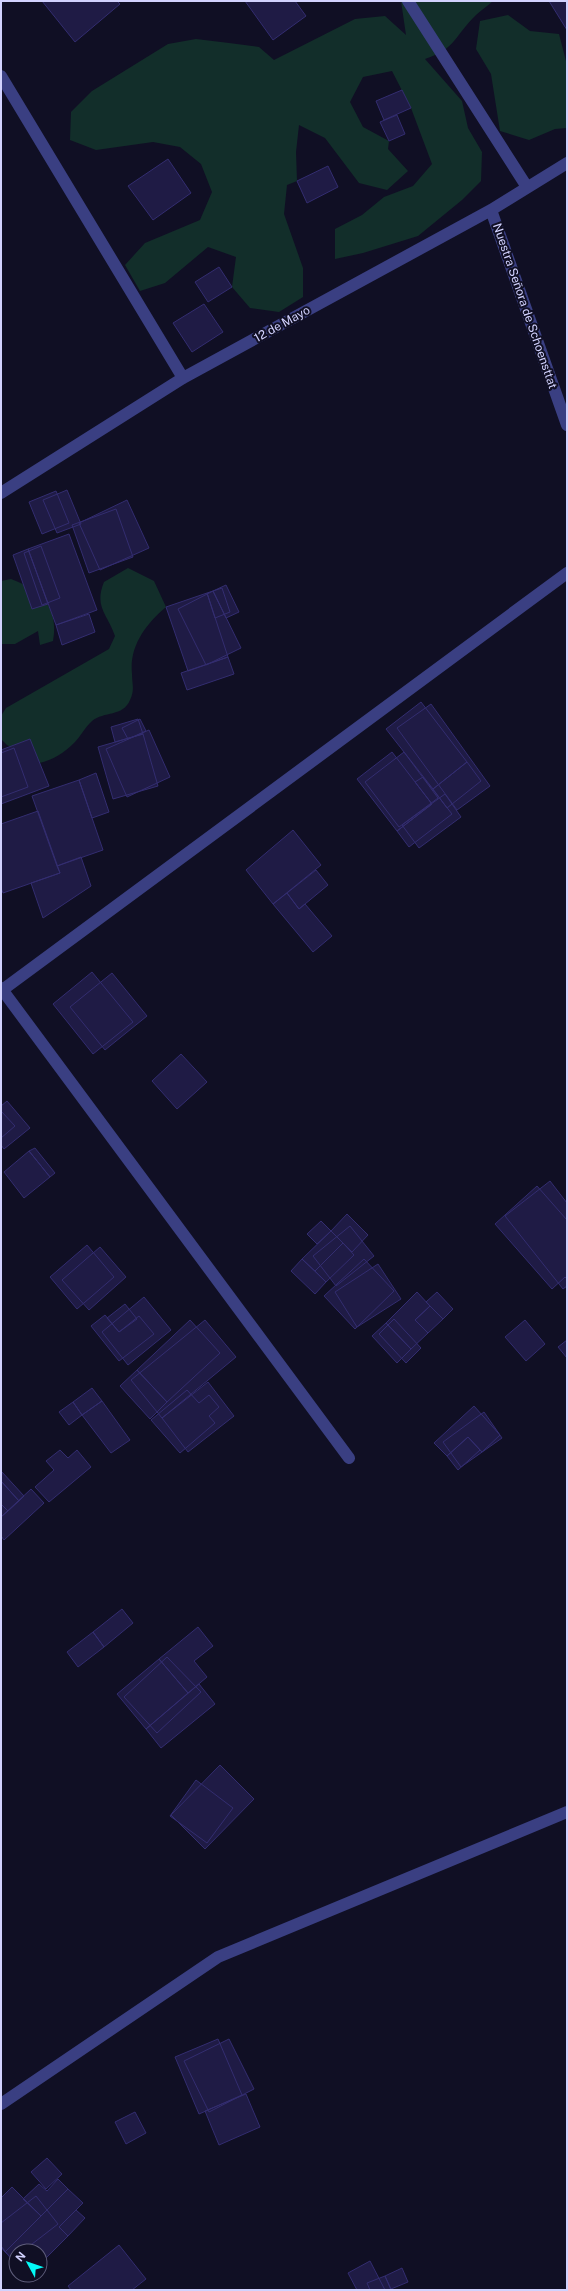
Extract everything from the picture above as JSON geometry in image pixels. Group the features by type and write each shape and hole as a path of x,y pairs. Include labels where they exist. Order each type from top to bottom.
{"street":[{"path":"408,1 527,187"},
{"path":"1,76 183,378"},
{"name":"12 de Mayo","path":"1,493 183,378 491,210 567,163"},
{"name":"Nuestra Señora de Schoensttat","path":"491,210 567,425"},
{"path":"349,1458 1,990 567,573"},
{"path":"1,2104 218,1957 567,1812"}],"green space":[{"path":"401,1 493,1 469,22 449,46 443,51 425,59 462,101 468,128 482,152 481,181 462,200 418,236 363,253 335,259 335,229 362,215 384,197 413,186 432,164 411,108 392,71 363,77 350,102 363,127 389,141 388,149 408,171 387,190 359,183 325,138 299,125 296,152 297,181 287,185 284,214 303,268 303,297 279,312 250,308 232,287 236,257 208,247 165,283 140,291 125,265 145,243 200,220 212,192 201,164 180,147 153,142 96,150 70,140 71,112 92,91 168,44 196,39 259,47 274,60 355,19 385,16 406,35"},
{"path":"508,15 530,31 559,34 567,65 567,128 555,129 529,140 500,131 491,74 476,49 480,21"},
{"path":"128,568 154,581 166,607 146,628 136,645 132,664 133,687 130,700 127,705 123,709 92,721 67,750 44,762 39,763 7,745 1,739 1,716 6,708 109,649 115,636 101,604 101,591 104,582"},
{"path":"11,579 31,589 46,602 51,610 53,619 53,641 40,645 38,631 15,644 1,644 1,581"}],"building":[{"path":"42,1 117,1 120,4 75,42"},
{"path":"245,1 295,1 306,16 273,40"},
{"path":"549,1 567,1 567,30"},
{"path":"402,90 411,108 384,120 376,101"},
{"path":"397,115 405,134 389,141 380,122"},
{"path":"168,159 191,193 153,220 128,186"},
{"path":"328,166 338,187 307,203 297,181"},
{"path":"219,267 232,287 208,302 195,282"},
{"path":"204,304 223,332 192,352 173,323"},
{"path":"67,490 81,524 57,533 43,500"},
{"path":"56,491 69,523 42,534 29,502"},
{"path":"127,500 149,548 100,570 79,523"},
{"path":"116,509 133,557 89,573 72,525"},
{"path":"69,534 97,610 56,625 28,549"},
{"path":"41,546 60,598 42,605 24,553"},
{"path":"28,549 48,604 32,609 13,555"},
{"path":"226,585 239,612 226,618 213,591"},
{"path":"222,588 230,612 215,618 207,593"},
{"path":"213,591 241,648 206,665 178,609"},
{"path":"207,593 228,657 188,671 166,607"},
{"path":"89,614 95,632 62,645 56,625"},
{"path":"228,657 234,674 187,690 181,673"},
{"path":"421,702 467,762 433,789 386,729"},
{"path":"431,704 490,786 457,810 397,728"},
{"path":"138,719 143,734 115,742 111,727"},
{"path":"140,719 146,731 128,739 122,728"},
{"path":"149,730 170,777 127,797 106,749"},
{"path":"143,734 158,786 113,799 98,747"},
{"path":"30,739 49,786 1,804 1,750"},
{"path":"14,748 28,787 1,797 1,753"},
{"path":"392,752 432,804 397,831 357,779"},
{"path":"404,752 438,798 399,827 365,782"},
{"path":"467,762 481,781 447,808 433,789"},
{"path":"96,773 109,812 92,818 79,780"},
{"path":"423,777 452,814 409,847 397,831 432,804 415,782"},
{"path":"79,780 103,850 57,866 32,796"},
{"path":"445,794 461,817 419,848 402,825"},
{"path":"38,811 60,873 3,893 1,888 1,824"},
{"path":"293,830 321,865 273,904 246,870"},
{"path":"81,857 91,886 43,918 31,883 60,873 57,866"},
{"path":"316,870 328,885 299,909 287,893"},
{"path":"287,893 299,909 305,904 332,936 313,952 273,904"},
{"path":"92,972 133,1022 93,1054 53,1004"},
{"path":"112,973 147,1016 105,1050 70,1007"},
{"path":"181,1054 207,1082 177,1109 152,1081"},
{"path":"7,1101 30,1128 4,1149 1,1145 1,1106"},
{"path":"1,1111 15,1126 1,1138"},
{"path":"35,1148 55,1173 50,1177 29,1151"},
{"path":"29,1151 50,1177 24,1198 4,1172"},
{"path":"550,1181 567,1203 567,1286 563,1289 505,1216"},
{"path":"537,1186 567,1220 567,1279 565,1277 552,1289 495,1224"},
{"path":"347,1214 368,1235 352,1252 331,1231"},
{"path":"321,1221 331,1231 317,1244 307,1234"},
{"path":"350,1226 374,1256 336,1286 313,1256"},
{"path":"331,1231 343,1243 315,1271 302,1259"},
{"path":"343,1243 354,1255 326,1282 315,1271"},
{"path":"87,1245 114,1277 77,1309 50,1277"},
{"path":"100,1247 126,1277 89,1310 62,1280"},
{"path":"302,1259 326,1282 315,1294 291,1271"},
{"path":"364,1259 394,1291 355,1329 324,1296"},
{"path":"378,1264 401,1299 357,1327 335,1292"},
{"path":"417,1292 430,1306 415,1320 428,1333 411,1349 386,1323"},
{"path":"437,1292 453,1309 443,1319 426,1302"},
{"path":"144,1297 171,1330 128,1365 102,1332"},
{"path":"125,1304 137,1319 119,1332 107,1318"},
{"path":"430,1306 443,1319 428,1333 415,1320"},
{"path":"105,1315 119,1332 139,1316 154,1334 119,1361 91,1326"},
{"path":"394,1319 421,1348 406,1363 379,1334"},
{"path":"190,1320 220,1353 167,1402 137,1370"},
{"path":"205,1320 236,1357 162,1418 131,1380"},
{"path":"525,1320 545,1344 526,1361 505,1337"},
{"path":"386,1323 411,1349 397,1363 372,1336"},
{"path":"567,1340 567,1358 558,1347"},
{"path":"137,1370 167,1402 150,1419 120,1386"},
{"path":"208,1382 234,1416 188,1452 162,1418"},
{"path":"92,1388 102,1401 82,1415 73,1402"},
{"path":"187,1390 199,1403 209,1395 219,1407 209,1416 215,1423 180,1453 151,1420"},
{"path":"102,1401 130,1440 111,1453 82,1415"},
{"path":"73,1402 82,1415 69,1425 59,1412"},
{"path":"474,1406 500,1435 482,1452 468,1437 447,1456 434,1443"},
{"path":"484,1412 502,1438 461,1467 443,1442"},
{"path":"468,1437 480,1450 458,1470 447,1456"},
{"path":"60,1450 68,1458 77,1450 91,1467 49,1502 35,1487 54,1470 46,1461"},
{"path":"2,1472 24,1496 19,1501 1,1481"},
{"path":"1,1481 19,1501 8,1511 1,1504"},
{"path":"31,1489 44,1503 4,1540 1,1536 1,1517"},
{"path":"1,1504 8,1511 1,1517"},
{"path":"122,1609 133,1623 104,1647 93,1632"},
{"path":"198,1627 213,1646 194,1661 207,1677 188,1693 159,1659"},
{"path":"93,1632 104,1647 78,1667 67,1652"},
{"path":"167,1657 201,1692 157,1733 124,1697"},
{"path":"159,1659 188,1693 146,1729 117,1694"},
{"path":"199,1684 215,1704 161,1748 146,1729"},
{"path":"220,1765 254,1799 205,1849 171,1815"},
{"path":"196,1780 233,1808 207,1843 170,1816"},
{"path":"218,2039 242,2095 199,2114 175,2057"},
{"path":"229,2039 254,2089 209,2112 184,2061"},
{"path":"246,2094 260,2127 219,2145 205,2111"},
{"path":"135,2112 146,2133 126,2144 115,2122"},
{"path":"47,2158 62,2174 46,2189 31,2172"},
{"path":"58,2179 68,2189 41,2216 23,2199 39,2184 47,2191"},
{"path":"12,2187 41,2216 14,2243 8,2243 8,2249 5,2252 1,2247 1,2198"},
{"path":"68,2189 83,2203 59,2227 68,2236 48,2256 48,2243 14,2243"},
{"path":"36,2196 58,2224 33,2243 8,2243 8,2255 1,2246 1,2223"},
{"path":"76,2210 85,2218 68,2236 59,2227"},
{"path":"119,2245 146,2279 132,2290 71,2290 68,2286"},
{"path":"370,2261 385,2290 357,2290 348,2273"},
{"path":"402,2268 408,2282 391,2289 385,2276"},
{"path":"385,2276 391,2290 370,2290 367,2283"}]}
